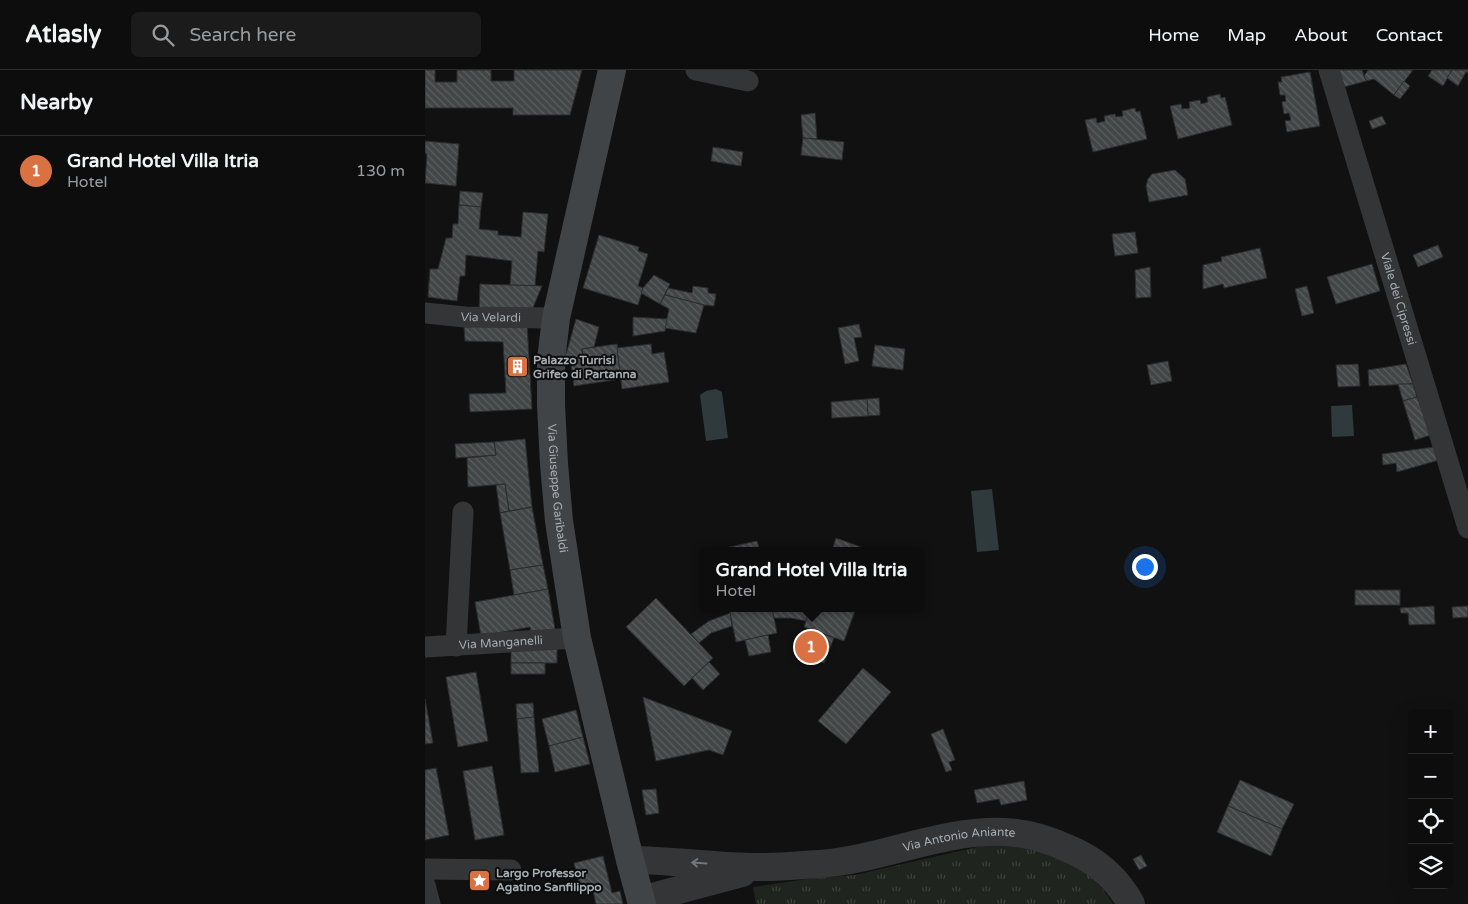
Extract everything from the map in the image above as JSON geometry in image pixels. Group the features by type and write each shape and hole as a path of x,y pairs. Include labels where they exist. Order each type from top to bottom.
{"main road":[{"name":"Via Giuseppe Garibaldi","path":"612,70 556,318 551,360 554,464 559,521 577,638 629,860 641,902"}],"street":[{"path":"696,70 725,73 748,81"},
{"name":"Viale dei Cipressi","path":"1329,70 1468,528"},
{"name":"Via Velardi","path":"425,313 465,317 556,318"},
{"path":"455,646 463,512"},
{"name":"Via Manganelli","path":"425,646 455,646 577,638"},
{"name":"Via Antonio Aniante","path":"765,867 847,861 962,834 1006,832 1032,835 1079,853 1096,864 1113,879 1131,904"},
{"path":"629,860 765,867"},
{"path":"641,902 765,867"},
{"path":"425,869 511,870"},
{"path":"425,885 430,904"}],"green space":[{"path":"986,845 1035,848 1074,864 1096,882 1113,904 756,904 753,887 814,878 855,875"}],"shaded area":[{"path":"716,389 722,392 728,438 706,441 700,395 706,391"},
{"path":"1352,405 1354,436 1332,437 1331,406"},
{"path":"992,489 999,550 977,552 971,491"}],"building":[{"path":"425,70 435,70 435,82 457,82 457,70 491,70 491,81 514,81 514,70 582,70 570,115 513,115 513,108 425,108"},
{"path":"1339,70 1362,70 1366,81 1344,87"},
{"path":"1368,70 1413,70 1394,95 1374,79 1366,81 1364,76"},
{"path":"1432,70 1452,70 1443,86 1428,76"},
{"path":"1452,70 1468,70 1468,73 1466,72 1458,86 1447,78"},
{"path":"1310,72 1320,126 1287,132 1285,121 1291,120 1289,113 1284,114 1282,102 1286,101 1285,95 1280,95 1278,82 1282,82 1281,77"},
{"path":"1404,81 1410,86 1400,99 1394,95"},
{"path":"1220,94 1221,98 1225,97 1232,125 1178,139 1170,106 1181,104 1182,109 1190,108 1189,102 1200,100 1201,104 1208,102 1207,97"},
{"path":"1135,108 1136,112 1140,111 1147,139 1093,152 1085,120 1096,118 1097,123 1105,121 1104,116 1115,114 1116,117 1123,116 1122,111"},
{"path":"815,113 817,139 803,138 801,115"},
{"path":"1382,116 1386,124 1372,129 1369,121"},
{"path":"803,138 844,142 842,160 801,155"},
{"path":"425,141 459,144 456,186 425,183 427,154 425,153"},
{"path":"713,147 743,152 741,166 711,161"},
{"path":"1175,170 1185,179 1188,195 1149,202 1146,186 1152,174"},
{"path":"460,191 483,193 481,207 459,205"},
{"path":"459,205 481,207 479,229 498,231 498,235 521,237 523,212 548,214 544,252 538,251 535,286 510,285 512,261 466,255 465,276 460,276 457,301 428,297 430,269 438,269 446,238 452,238 453,224 458,224"},
{"path":"1135,232 1138,253 1115,256 1112,234"},
{"path":"599,235 639,247 638,251 648,254 638,286 643,288 638,305 583,288"},
{"path":"1438,245 1443,257 1418,267 1413,255"},
{"path":"1260,248 1267,278 1224,288 1223,284 1203,289 1203,265 1222,261 1221,257"},
{"path":"1372,264 1380,291 1336,304 1327,277"},
{"path":"1150,267 1151,297 1136,298 1135,270"},
{"path":"654,275 670,284 660,304 641,293"},
{"path":"480,284 542,286 532,310 479,312"},
{"path":"693,286 708,288 708,293 716,294 714,306 665,295 668,288 692,293"},
{"path":"1307,286 1314,313 1302,316 1295,289"},
{"path":"665,295 704,305 696,333 665,328 669,309 660,304"},
{"path":"633,317 667,319 665,331 633,336"},
{"path":"576,319 599,327 594,347 582,349 583,357 565,358"},
{"name":"Palazzo Turrisi Grifeo di Partanna","path":"527,324 532,409 470,412 469,394 506,393 503,342 465,341 464,327"},
{"path":"859,324 862,337 854,338 859,361 845,364 838,328"},
{"path":"617,344 621,379 574,386 570,358 583,357 582,349"},
{"path":"651,344 652,354 664,352 669,382 622,389 617,348"},
{"path":"875,345 905,349 903,370 872,366"},
{"path":"1168,361 1172,381 1151,385 1147,365"},
{"path":"1358,364 1360,386 1338,387 1336,365"},
{"path":"1406,364 1413,384 1369,386 1368,370"},
{"path":"1398,384 1413,384 1417,397 1403,401"},
{"path":"1417,397 1431,435 1415,440 1403,401"},
{"path":"879,398 880,415 868,416 867,399"},
{"path":"867,399 868,416 832,418 831,402"},
{"path":"525,439 532,507 509,511 505,484 468,487 467,458 496,455 494,442"},
{"path":"494,442 496,455 456,458 455,444"},
{"path":"1434,447 1439,460 1397,472 1396,463 1383,465 1382,454"},
{"path":"505,484 509,511 500,513 496,485"},
{"path":"532,507 543,565 510,570 500,513"},
{"path":"836,538 861,547 833,547"},
{"path":"757,541 759,547 730,547"},
{"path":"543,565 548,589 514,595 510,570"},
{"path":"548,589 555,629 531,633 530,627 481,636 475,602"},
{"path":"1355,590 1400,590 1400,605 1355,605"},
{"path":"656,598 713,658 684,686 626,627"},
{"path":"1434,606 1435,624 1409,625 1408,613 1401,613 1400,608"},
{"path":"1468,606 1468,617 1453,618 1452,607"},
{"path":"730,612 773,612 777,633 736,642"},
{"path":"773,612 809,612 806,621 791,618 774,618"},
{"path":"809,612 855,612 844,641 804,627"},
{"path":"730,613 732,626 711,633 699,643 691,634 709,621"},
{"path":"814,630 834,638 824,663 805,656"},
{"path":"768,635 771,652 749,656 745,640"},
{"path":"557,649 557,663 511,663 511,650"},
{"path":"709,662 720,674 703,690 692,678"},
{"path":"511,663 545,663 545,674 511,674"},
{"path":"863,668 891,692 846,744 818,721"},
{"path":"476,672 488,741 458,747 446,677"},
{"path":"643,697 732,731 723,755 709,750 656,761"},
{"path":"425,699 433,743 425,744"},
{"path":"533,703 534,717 517,719 516,704"},
{"path":"576,710 583,737 549,746 542,719"},
{"path":"534,717 539,772 521,773 517,719"},
{"path":"943,729 955,760 949,762 952,770 946,772 931,734"},
{"path":"583,737 590,764 555,772 549,746"},
{"path":"492,766 504,835 475,840 463,771"},
{"path":"436,768 449,835 425,840 425,770"},
{"path":"1240,780 1294,804 1282,829 1228,806"},
{"path":"1024,781 1027,800 1001,805 999,799 977,803 974,790"},
{"path":"656,789 659,813 646,815 642,790"},
{"path":"1228,806 1282,829 1271,856 1217,832"},
{"path":"1141,855 1147,866 1139,870 1133,859"},
{"path":"603,856 612,893 620,891 623,904 596,904 593,891 582,894 574,863"}],"place":[{"name":"Palazzo Turrisi Grifeo di Partanna","path":"517,367"},
{"name":"Grand Hotel Villa Itria","path":"811,647"},
{"name":"Largo Professor Agatino Sanfilippo","path":"480,880"}]}
